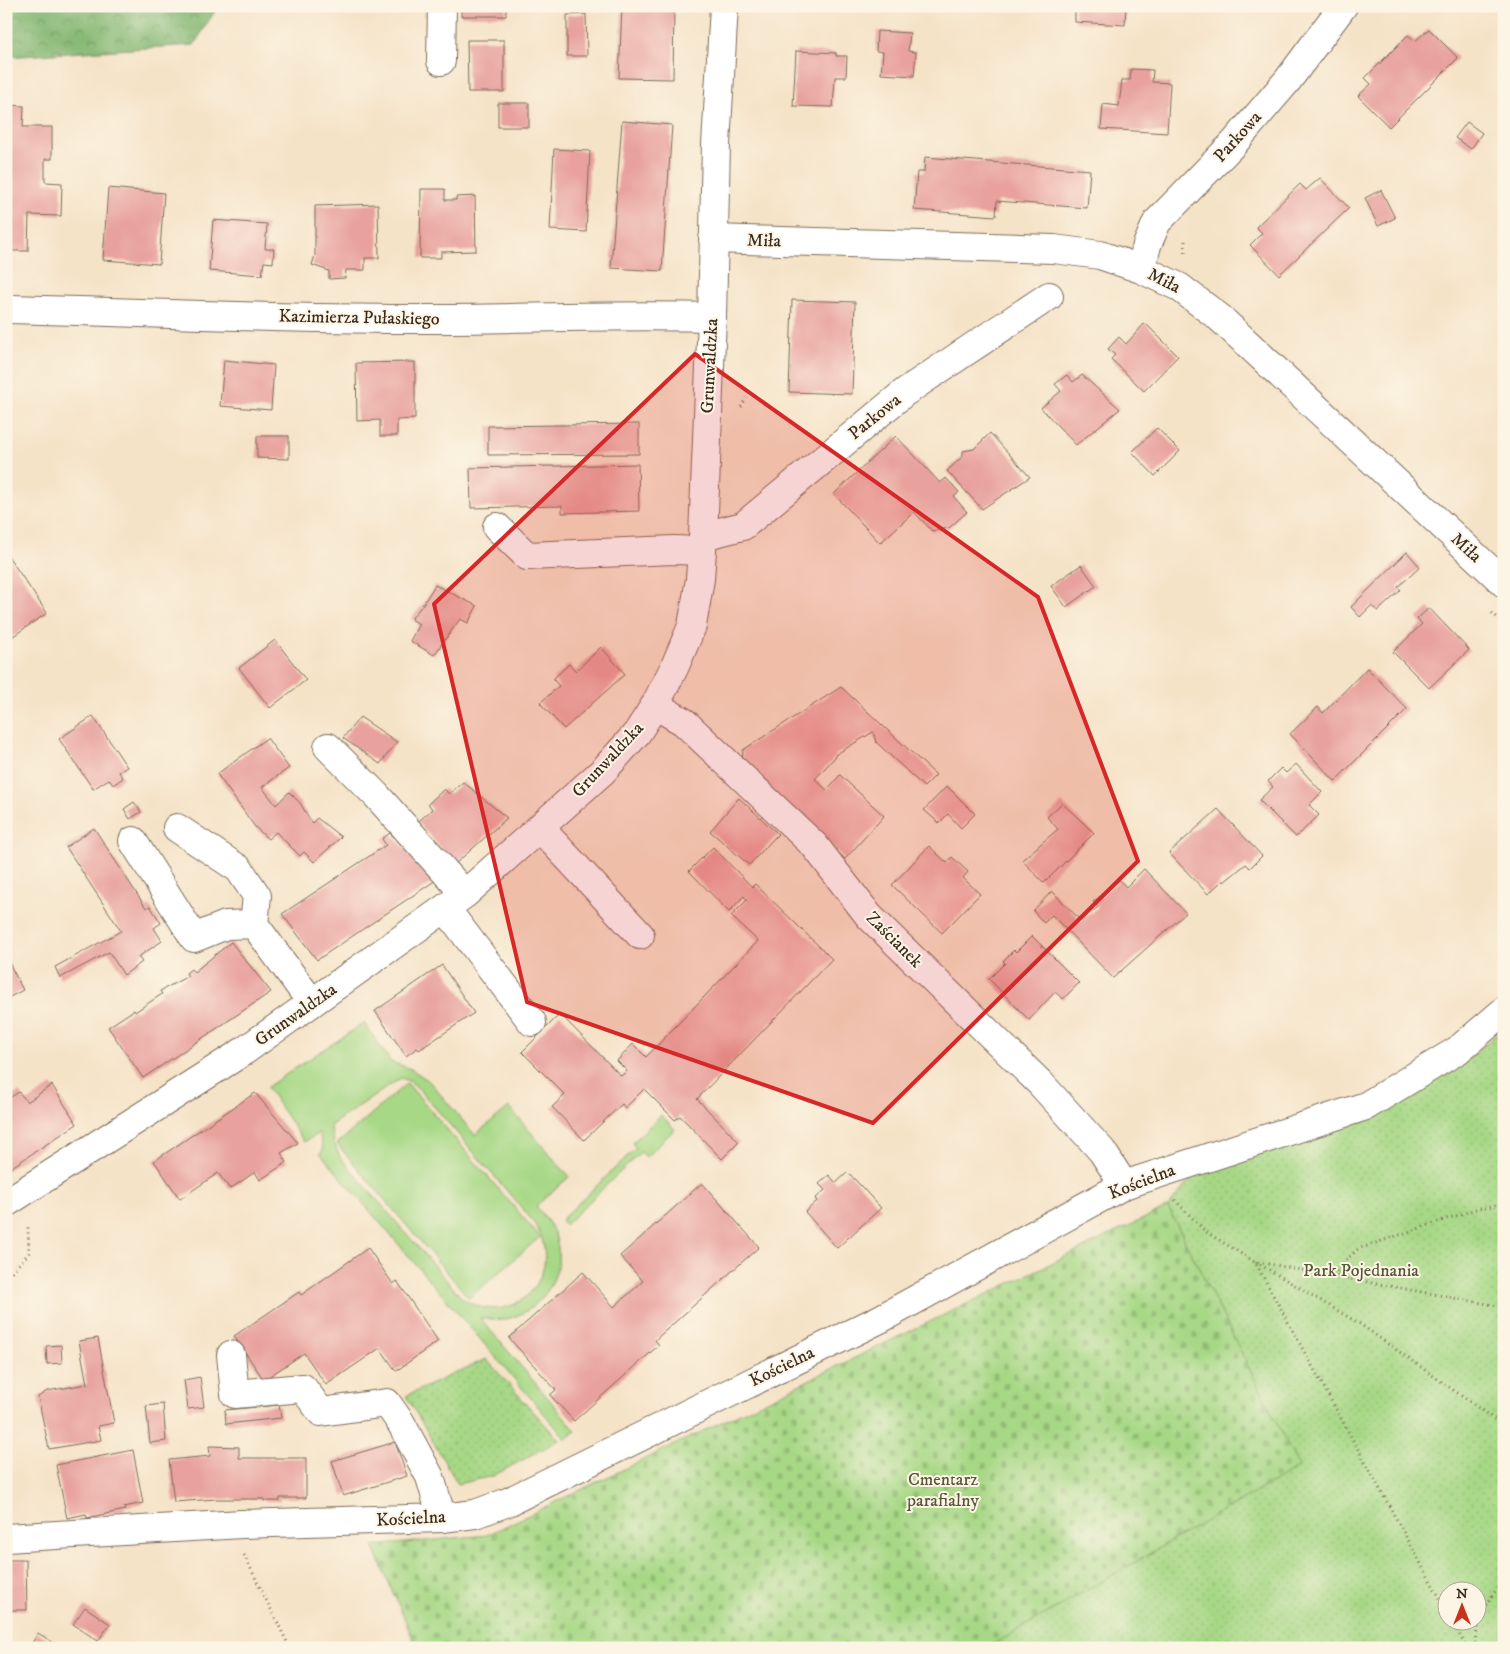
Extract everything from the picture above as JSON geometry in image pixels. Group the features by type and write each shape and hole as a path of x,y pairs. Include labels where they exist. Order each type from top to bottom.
{"street":[{"path":"441,61 442,6"},
{"name":"Grunwaldzka","path":"11,1200 244,1051 456,901 603,771 637,733 655,705 675,666 692,626 700,579 724,6"},
{"name":"Parkowa","path":"1142,269 1147,245 1156,222 1234,143 1282,87 1343,6"},
{"name":"Miła","path":"713,239 1054,249 1100,256 1142,269 1179,287 1220,318 1504,583"},
{"name":"Parkowa","path":"497,527 527,556 674,550 702,544 743,526 905,392 1050,296"},
{"name":"Kazimierza Pułaskiego","path":"6,309 426,320 572,316 712,317"},
{"name":"Zaścianek","path":"655,705 684,722 814,846 869,916 1041,1084 1102,1151 1124,1185"},
{"path":"328,747 376,794 456,901 532,1022"},
{"path":"178,828 238,869 257,896 254,924 312,1003"},
{"path":"540,828 640,935"},
{"path":"133,841 194,938 226,925 254,924"},
{"name":"Kościelna","path":"6,1538 242,1524 442,1518 475,1514 508,1502 882,1318 1124,1185 1366,1106 1458,1050 1504,1011"},
{"path":"231,1355 235,1394 303,1388 321,1412 387,1403 401,1423 430,1477 442,1518"}],"path":[{"path":"1489,610 1504,623"},
{"path":"1160,1174 1176,1202 1206,1232 1360,1324 1504,1426"},
{"path":"11,1200 27,1220 30,1253 12,1272"},
{"path":"1334,1276 1343,1263 1358,1249 1479,1208 1504,1204"},
{"path":"1255,1262 1504,1306"},
{"path":"1255,1262 1438,1595"},
{"path":"242,1524 244,1554 290,1648"},
{"path":"1475,1648 1478,1619 1493,1592 1504,1583"},
{"path":"1458,1632 1467,1648"}],"highlighted area":[{"path":"695,354 1038,597 1138,861 873,1123 527,1002 434,604"}],"green space":[{"path":"6,6 218,6 194,45 6,57"},
{"path":"364,1023 391,1062 411,1069 429,1081 475,1135 509,1107 569,1177 536,1206 548,1221 556,1238 558,1264 550,1287 533,1306 522,1313 506,1319 480,1318 576,1431 566,1439 320,1153 323,1150 319,1133 304,1142 267,1087","holes":["401,1078 411,1082 532,1220 542,1240 545,1260 540,1278 530,1293 516,1303 499,1308 480,1307 461,1297 340,1157 334,1142 331,1125"]},
{"name":"Park Pojednania","path":"1504,1026 1504,1648 987,1648 1299,1467 1168,1207 1194,1175 1369,1117 1472,1057"},
{"path":"407,1083 540,1237 469,1298 337,1144"},
{"path":"661,1115 675,1129 646,1157 641,1152 565,1225 561,1220 636,1148 632,1143"},
{"name":"Cmentarz parafialny","path":"1168,1207 1300,1467 987,1648 417,1648 373,1546 487,1535"},
{"path":"486,1359 559,1440 493,1476 458,1484 406,1396"}],"building":[{"path":"461,6 506,6 506,16 461,16"},
{"path":"622,6 674,6 673,79 619,78"},
{"path":"1075,6 1126,6 1125,25 1075,22"},
{"path":"586,14 587,56 567,56 567,15"},
{"path":"1429,29 1458,58 1389,127 1358,96 1371,84 1365,78 1408,35 1415,41"},
{"path":"877,31 910,33 908,51 916,52 914,76 881,74 883,52 876,51"},
{"path":"467,40 504,40 504,92 468,92"},
{"path":"796,51 836,53 836,56 847,56 846,77 835,77 833,107 793,106"},
{"path":"1131,69 1153,70 1152,82 1170,83 1167,133 1101,129 1103,104 1119,106 1122,80 1130,80"},
{"path":"498,103 529,103 529,127 498,127"},
{"path":"6,105 24,106 23,127 52,127 52,159 45,159 45,182 62,183 61,216 29,215 28,251 6,251"},
{"path":"622,121 672,125 662,271 611,268"},
{"path":"1467,122 1482,133 1471,149 1455,138"},
{"path":"554,149 590,151 586,232 550,230"},
{"path":"925,157 1090,170 1087,208 997,201 996,216 914,210 917,172 924,172"},
{"path":"1320,178 1349,208 1279,275 1250,245 1262,233 1256,227 1300,184 1306,190"},
{"path":"108,188 164,193 159,264 103,260"},
{"path":"421,189 445,189 445,200 456,200 456,197 475,196 476,251 441,252 441,258 420,258"},
{"path":"1381,190 1395,218 1378,226 1365,198"},
{"path":"378,204 379,258 365,258 365,270 346,270 345,278 329,279 329,271 312,265 315,255 315,206"},
{"path":"213,220 267,224 265,249 274,249 273,263 264,262 262,275 209,271"},
{"path":"792,300 855,302 852,394 789,392"},
{"path":"1145,323 1178,356 1144,391 1111,359 1115,355 1108,349 1119,337 1126,344"},
{"path":"224,360 274,365 271,410 220,406"},
{"path":"415,362 415,419 397,420 397,436 380,436 380,420 357,421 356,363"},
{"path":"1067,375 1073,382 1082,375 1120,409 1076,445 1041,408 1061,391 1055,384"},
{"path":"639,424 639,454 488,455 488,426"},
{"path":"1157,428 1180,451 1155,476 1132,452"},
{"path":"990,433 1030,477 982,509 947,471 963,456 963,451 974,449"},
{"path":"257,436 289,436 289,459 257,458"},
{"path":"896,436 940,483 946,478 959,492 954,497 967,512 949,528 932,531 914,512 880,543 834,494"},
{"path":"638,464 639,511 562,513 562,506 471,508 470,468"},
{"path":"1407,552 1420,567 1398,587 1401,590 1378,611 1371,606 1360,617 1351,607"},
{"path":"6,553 47,613 6,641"},
{"path":"1081,565 1096,586 1066,607 1051,586"},
{"path":"435,585 477,606 468,623 460,619 434,655 410,641 419,624 411,619"},
{"path":"1429,608 1469,650 1429,688 1393,652 1422,624 1417,619"},
{"path":"275,640 306,680 270,708 239,668"},
{"path":"601,647 625,674 564,729 540,703 559,686 553,679 569,664 576,671"},
{"path":"1367,668 1407,709 1335,781 1290,734 1318,707 1323,713"},
{"path":"841,687 936,775 924,787 876,742 873,732 835,755 815,779 827,790 840,775 884,816 845,859 742,764 743,750"},
{"path":"93,716 127,767 119,772 123,778 113,785 109,779 93,789 59,739"},
{"path":"360,717 397,742 380,764 343,738"},
{"path":"267,738 289,768 262,787 276,805 289,792 300,803 312,823 317,818 341,837 314,862 304,852 300,856 276,832 268,839 255,827 217,774"},
{"path":"1296,764 1322,792 1309,805 1319,815 1296,837 1259,800 1273,787 1268,781 1281,768 1286,773"},
{"path":"463,782 507,818 455,864 418,822 432,809 428,804 444,789 449,794"},
{"path":"947,786 975,814 961,828 948,814 939,823 924,810"},
{"path":"739,798 778,834 749,865 710,831"},
{"path":"134,802 141,812 130,819 124,809"},
{"path":"1062,803 1094,833 1044,883 1022,860 1058,829 1047,817"},
{"path":"1218,809 1262,856 1250,868 1246,864 1224,882 1223,880 1208,894 1169,853"},
{"path":"94,828 146,908 150,906 161,923 154,928 162,941 138,957 142,962 124,975 109,952 60,978 55,967 121,931 66,847"},
{"path":"390,833 436,880 317,960 282,914 386,845 382,839"},
{"path":"929,846 947,863 952,857 968,872 963,878 980,894 942,933 892,885"},
{"path":"713,847 752,887 755,884 832,959 697,1099 739,1142 722,1159 680,1116 675,1120 644,1089 625,1108 622,1104 584,1140 552,1107 565,1095 522,1052 560,1014 621,1076 627,1071 617,1061 633,1044 646,1057 758,941 731,916 747,900 744,896 729,912 689,871"},
{"path":"1144,869 1186,913 1113,978 1052,915 1044,923 1033,911 1052,891 1081,921 1098,907 1093,902 1120,880 1126,887"},
{"path":"1032,936 1079,983 1063,999 1055,992 1029,1020 989,979 1005,963 1003,961 1014,950 1016,952"},
{"path":"231,942 271,992 143,1078 108,1027 162,994 160,991 188,976 186,973 191,969 194,972"},
{"path":"9,963 23,990 6,999 6,964"},
{"path":"442,965 474,1013 419,1050 417,1048 406,1056 375,1011"},
{"path":"52,1085 77,1124 6,1171 6,1113 8,1112 6,1100 19,1092 27,1102"},
{"path":"255,1093 298,1143 281,1153 287,1162 260,1180 255,1172 230,1189 218,1173 180,1199 154,1161"},
{"path":"848,1172 881,1208 837,1248 805,1212 825,1190 819,1184 829,1175 836,1183"},
{"path":"702,1183 759,1247 655,1340 659,1345 574,1421 550,1395 556,1390 509,1338 583,1272 614,1307 643,1281 620,1256"},
{"path":"368,1248 393,1284 397,1281 438,1341 396,1371 380,1348 326,1385 304,1353 264,1380 234,1336 299,1292 301,1295"},
{"path":"98,1338 114,1423 98,1426 101,1440 49,1449 38,1397 47,1391 87,1384 79,1341"},
{"path":"61,1345 62,1363 47,1364 46,1346"},
{"path":"200,1377 204,1407 188,1409 184,1380"},
{"path":"163,1404 166,1441 150,1443 146,1406"},
{"path":"279,1405 281,1418 226,1424 225,1410"},
{"path":"395,1442 407,1476 343,1496 332,1461"},
{"path":"209,1446 239,1447 239,1458 306,1458 306,1498 280,1498 280,1501 216,1499 174,1502 169,1460 210,1456"},
{"path":"133,1450 143,1503 124,1507 125,1510 87,1518 86,1514 67,1518 56,1465"},
{"path":"6,1560 26,1560 27,1610 6,1610"},
{"path":"85,1607 110,1624 98,1641 73,1624"},
{"path":"38,1633 62,1648 29,1648"}]}
